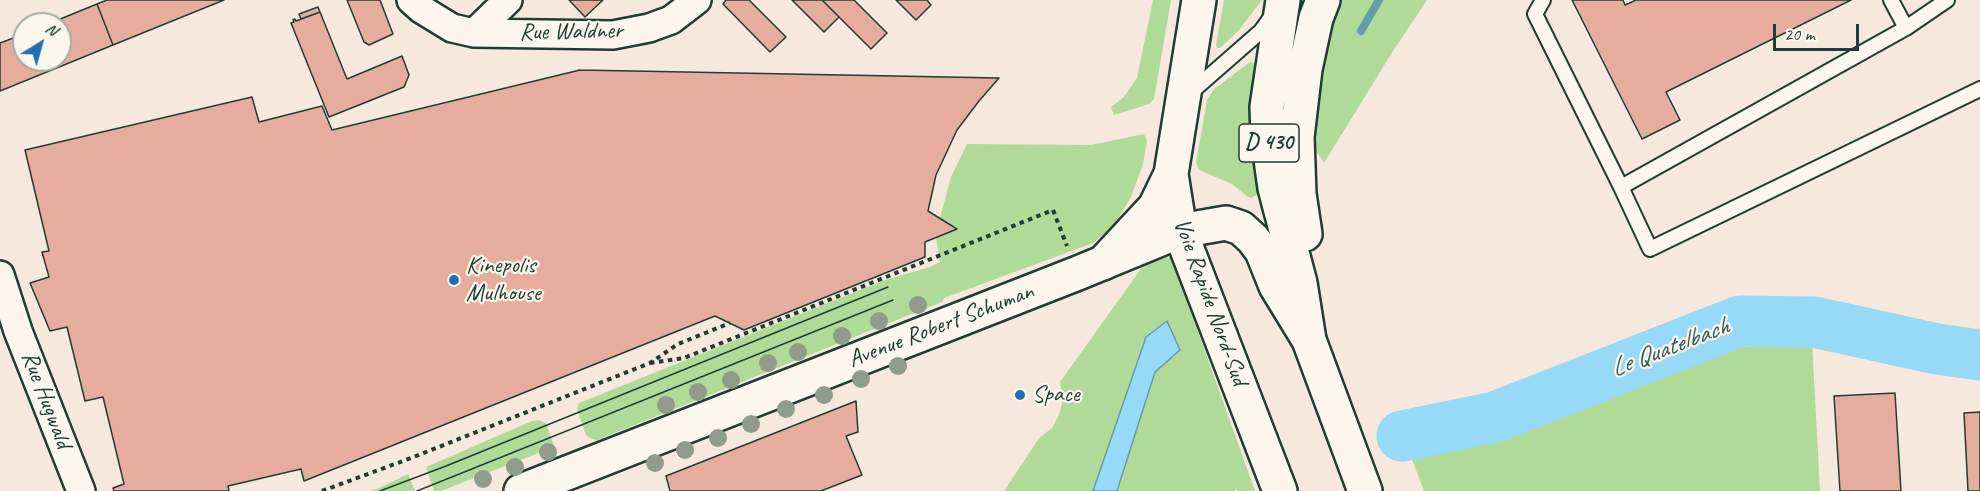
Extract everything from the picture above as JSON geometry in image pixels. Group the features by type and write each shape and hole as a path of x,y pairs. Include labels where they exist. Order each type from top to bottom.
{"main road":[{"name":"Voie Rapide Nord-Sud","path":"1199,0 1171,174 1180,231 1280,491"},
{"name":"D 430","path":"1283,0 1267,107 1268,138 1275,188 1300,283 1309,340 1365,491"},
{"path":"1300,283 1306,244 1299,194 1297,137 1305,69 1316,18 1323,0"},
{"path":"1103,263 1155,207 1171,174"},
{"name":"Avenue Robert Schuman","path":"521,491 1180,231 1226,223 1241,228 1262,251 1275,286 1309,340"}],"street":[{"name":"Rue Waldner","path":"411,0 452,28 474,33 613,35 649,28 671,20 697,0"},
{"name":"Rue Waldner","path":"474,33 508,0"},
{"name":"Rue Hugwald","path":"0,275 18,331 81,491"}],"lane":[{"path":"1184,100 1261,31 1283,0"},
{"path":"1543,0 1535,14 1650,249 1980,89"},
{"path":"1891,0 1906,27"},
{"path":"1621,187 1906,27 1947,0"}],"path":[{"path":"650,363 684,358 1053,210 1070,252"},
{"path":"322,491 650,363 678,344 730,323"}],"green space":[{"path":"1153,0 1171,0 1154,99 1149,104 1114,115 1111,107 1124,97 1137,78"},
{"path":"1224,0 1262,0 1239,30 1220,48 1217,48 1216,45"},
{"path":"1335,0 1427,0 1324,163 1307,137"},
{"path":"1250,62 1255,66 1253,101 1259,190 1258,194 1251,198 1232,184 1199,170 1196,163 1207,100 1213,90"},
{"path":"1144,134 1147,141 1143,164 1131,197 1115,224 1093,243 944,298 942,302 597,440 586,435 577,409 579,403 885,280 940,262 936,237 957,228 940,218 951,177 967,144 1091,145"},
{"path":"1173,257 1255,491 1238,491 1237,489 1234,491 1117,491 1155,371 1180,350 1146,337 1093,491 1004,491 1039,438 1052,428 1059,415 1063,399 1060,382 1148,259"},
{"path":"1812,341 1820,491 1424,491 1408,449 1505,430 1711,350"},
{"path":"538,420 546,423 555,449 551,457 545,460 541,452 441,491 434,491 426,467"},
{"path":"408,474 415,491 370,491 379,488"}],"water":[{"path":"1167,321 1180,350 1155,372 1117,491 1093,491 1146,337"}],"building":[{"path":"107,0 224,0 113,45 97,4"},
{"path":"347,0 380,0 393,34 369,45 364,42"},
{"path":"569,0 603,0 585,17"},
{"path":"726,0 749,0 786,37 770,52 723,4"},
{"path":"792,0 822,0 839,17 824,32"},
{"path":"822,0 854,0 887,33 871,49"},
{"path":"896,0 927,0 931,5 916,20"},
{"path":"1572,0 1623,0 1625,5 1636,0 1851,0 1666,92 1680,120 1642,139"},
{"path":"97,4 113,45 72,62 72,14"},
{"path":"318,7 320,12 301,19 299,14"},
{"path":"320,12 347,79 402,56 409,75 404,87 329,117 291,23 295,19 296,21"},
{"path":"12,38 12,72 47,72 0,91 0,43"},
{"name":"Kinepolis Mulhouse","path":"580,70 999,78 957,130 936,175 928,211 957,229 925,242 925,257 744,330 715,316 304,481 301,469 228,486 229,491 114,491 113,488 124,484 103,397 85,401 67,327 50,331 30,283 49,277 42,252 49,251 25,150 252,97 259,122 322,106 332,130"},
{"path":"1895,393 1901,491 1840,491 1834,396"},
{"path":"856,401 858,432 846,436 862,475 821,491 670,491 666,476"},
{"path":"1980,412 1980,491 1968,491 1964,413"}],"waterway":[{"path":"1361,31 1379,0"},
{"name":"Le Quatelbach","path":"1402,436 1495,417 1740,321 1814,322 1937,349 1980,355"}],"tram line":[{"path":"380,491 888,287"},
{"path":"417,491 893,300"}],"place":[{"name":"Kinepolis Mulhouse","path":"454,280"},
{"name":"Space","path":"1020,395"}]}
